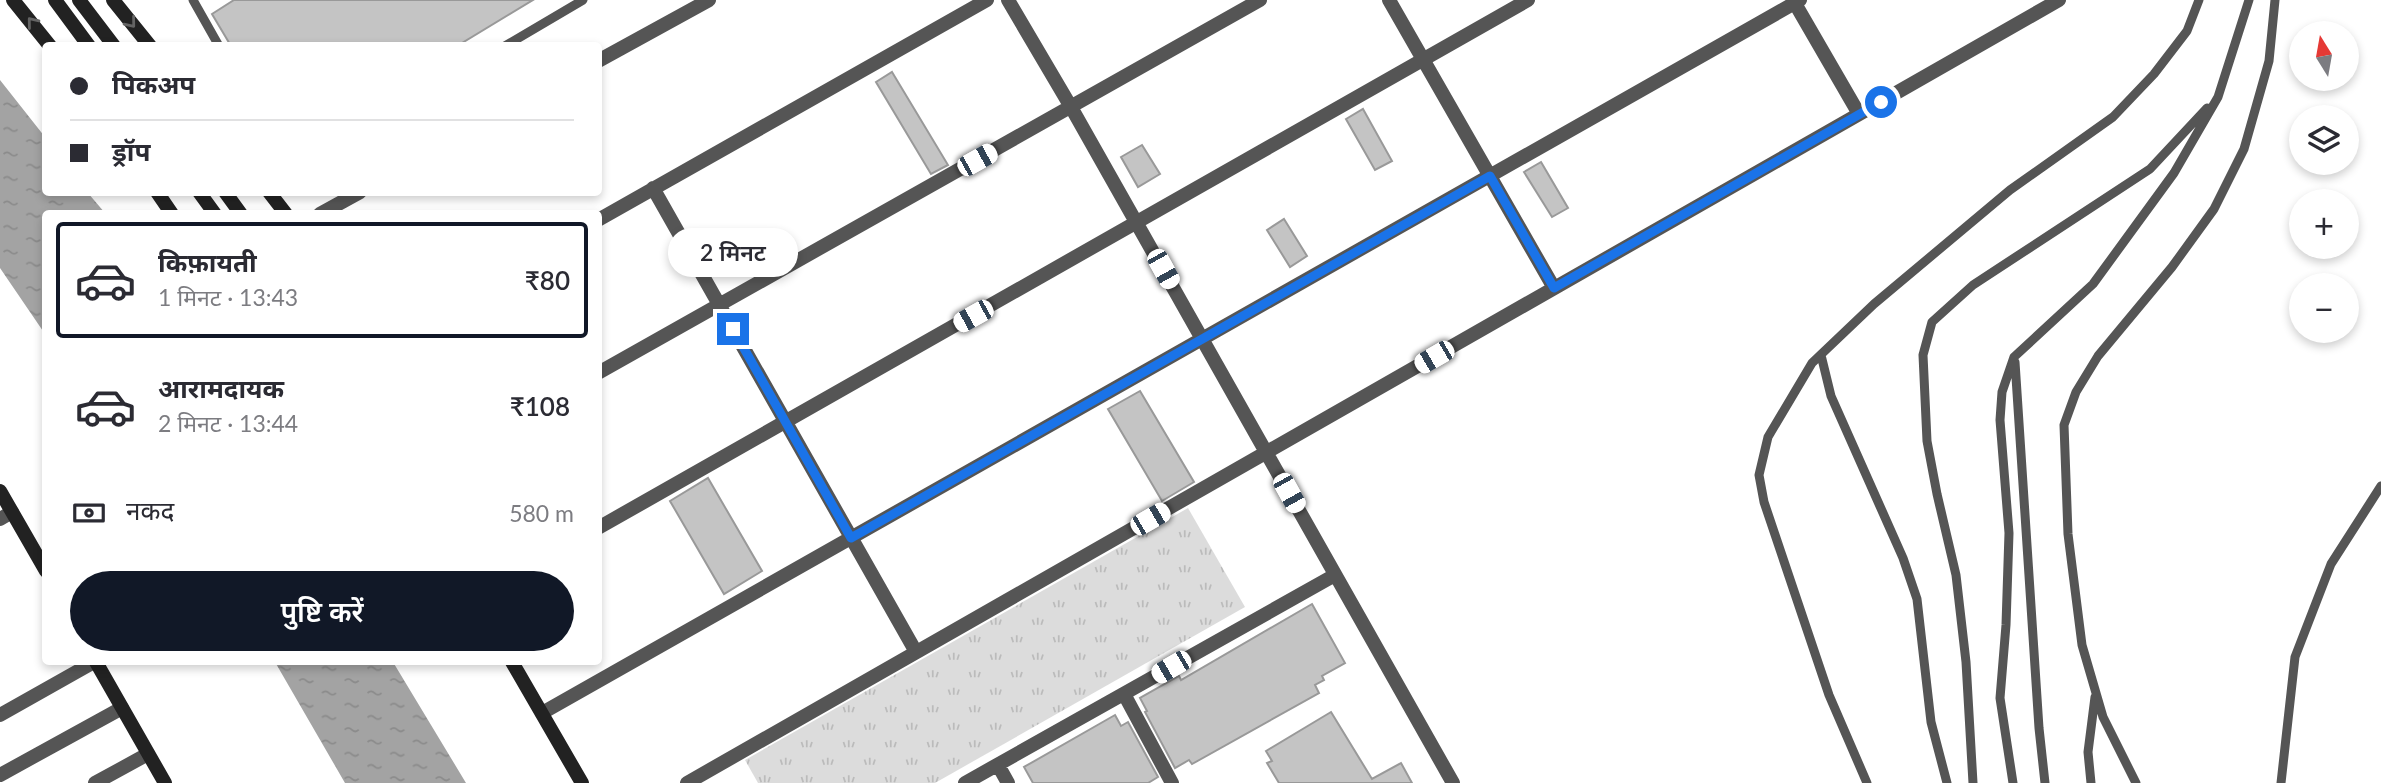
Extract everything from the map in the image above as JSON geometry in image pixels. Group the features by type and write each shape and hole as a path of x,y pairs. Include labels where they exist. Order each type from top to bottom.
{"street":[{"path":"13,0 47,42"},
{"path":"55,0 86,42"},
{"path":"79,0 111,42"},
{"path":"113,0 147,42"},
{"path":"602,59 709,0"},
{"path":"602,218 987,0"},
{"path":"1008,0 1453,783"},
{"path":"602,371 1259,0"},
{"path":"1389,0 1554,288"},
{"path":"602,526 1528,0"},
{"path":"687,783 2059,0"},
{"path":"542,713 1796,1 1859,114"},
{"path":"653,188 916,652"},
{"path":"272,196 283,210"},
{"path":"327,210 353,196"},
{"path":"0,491 6,516 42,566"},
{"path":"965,783 1335,575"},
{"path":"0,715 90,665"},
{"path":"97,665 165,783"},
{"path":"514,665 582,783"},
{"path":"1124,694 1172,783"},
{"path":"0,775 122,708"},
{"path":"95,783 148,754"},
{"path":"998,765 1008,783"}],"lane":[{"path":"192,0 217,42"},
{"path":"512,42 583,0"},
{"path":"1867,783 1829,695 1765,502 1759,475 1768,437 1812,363 1874,304 2010,190 2113,117 2154,74 2187,31 2199,0"},
{"path":"2012,783 2000,698 2009,533 2000,420 2002,392 2014,357 2093,284 2174,173 2218,97 2249,0"},
{"path":"2136,783 2103,717 2082,645 2068,534 2064,425 2076,393 2098,356 2172,267 2214,209 2244,149 2269,61 2275,0"},
{"path":"1973,783 1966,662 1956,575 1927,441 1923,355 1932,322 1973,285 2150,169 2218,97"},
{"path":"1821,355 1831,397 1903,558 1917,599 1931,722 1947,783"},
{"path":"2014,357 2045,783"},
{"path":"2281,783 2295,657 2331,565 2381,486"},
{"path":"2091,783 2088,752 2095,692"}],"green space":[{"path":"1188,508 1245,607 935,783 758,783 745,760"}],"water":[{"path":"0,80 42,133 42,196 91,196 102,210 42,210 42,330 0,268"},
{"path":"277,665 395,665 466,783 345,783"}],"building":[{"path":"234,0 533,0 464,42 229,42 212,14"},
{"path":"892,72 948,165 931,174 876,82"},
{"path":"1363,109 1392,161 1375,170 1346,119"},
{"path":"1142,145 1160,174 1138,187 1121,157"},
{"path":"1541,162 1568,208 1552,217 1524,172"},
{"path":"1284,219 1307,256 1290,267 1267,230"},
{"path":"1140,391 1194,482 1162,501 1108,409"},
{"path":"708,478 762,571 724,594 670,501"},
{"path":"1312,604 1345,663 1322,676 1324,680 1315,685 1319,693 1192,764 1189,760 1175,768 1140,698 1179,676 1181,680"},
{"path":"1331,712 1372,779 1401,763 1412,783 1279,783 1267,763 1272,761 1266,751"},
{"path":"1115,715 1121,726 1128,722 1158,777 1148,783 1033,783 1024,767"}],"route":[{"path":"733,329 851,538 1490,176 1554,288 1881,102"}]}
